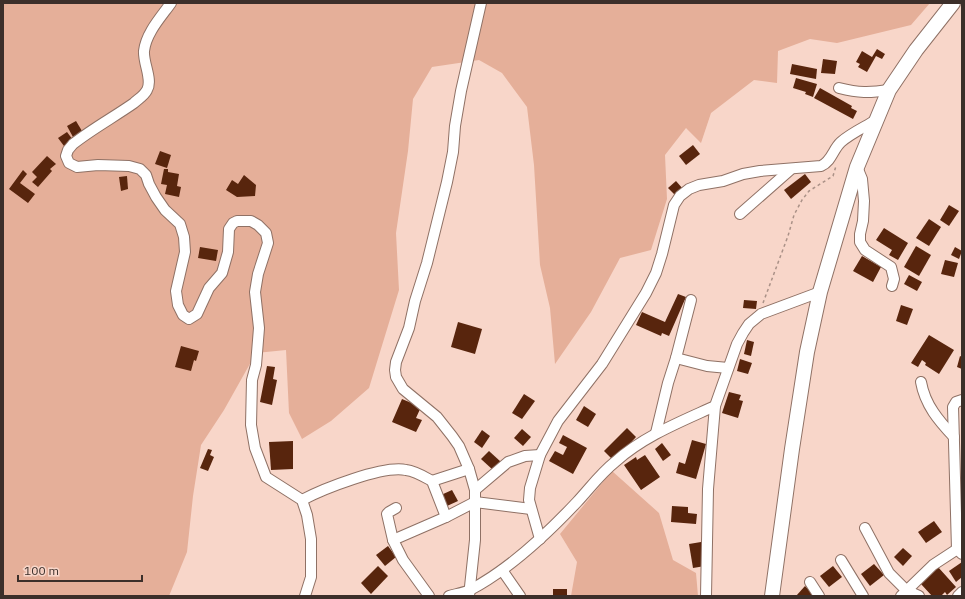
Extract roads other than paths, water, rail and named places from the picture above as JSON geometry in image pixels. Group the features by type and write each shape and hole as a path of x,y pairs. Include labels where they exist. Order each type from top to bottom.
{"street":[{"path":"171,3 155,24 145,45 144,52 149,82 147,90 124,110 73,144 68,150 66,156 69,163 77,167 98,165 129,166 140,170 146,175 156,198 165,210 180,224 184,237 185,252 176,291 178,305 183,315 189,318 197,314 209,288 222,273 228,252 229,229 233,223 237,221 251,221 258,225 266,233 268,243 258,274 255,292 259,328 256,365 252,380 251,425 259,462 266,477 302,500 307,515 311,539 310,577 305,596"},
{"path":"469,593 475,540 475,490 459,446 437,417 403,388 396,377 395,370 396,362 409,328 415,301 427,263 447,182 453,152 455,126 461,91 481,3"},
{"path":"772,596 800,392 820,292 857,167 889,90 916,50 953,3"},
{"path":"839,88 864,93 889,90"},
{"path":"540,539 529,500 530,488 540,455 558,421 602,364 646,293 656,273 674,205 680,196 689,189 698,185 723,181 743,174 760,171 790,170 821,166 825,164 832,156 836,146 876,120"},
{"path":"857,167 862,183 864,201 860,242 865,250 891,266 894,279 892,286"},
{"path":"740,214 790,170"},
{"path":"706,596 708,489 716,406 728,368 743,332 749,324 761,314 820,292"},
{"path":"656,433 691,300"},
{"path":"676,358 707,366 728,368"},
{"path":"921,382 923,394 928,405 939,421 954,437"},
{"path":"903,593 933,565 960,549 953,405 962,400"},
{"path":"449,596 469,593 502,570 540,539 568,512 613,463 626,452 656,433 716,406"},
{"path":"475,490 508,462 525,456 540,455"},
{"path":"302,500 319,492 371,474 395,469 405,469 417,473 432,481 446,517"},
{"path":"432,481 468,469"},
{"path":"393,540 446,517 475,502 531,509"},
{"path":"396,508 387,514 393,540 403,560 428,596"},
{"path":"865,528 889,573 903,593 919,596"},
{"path":"842,560 863,596"},
{"path":"502,570 520,596"},
{"path":"810,582 819,596"},
{"path":"958,596 962,592"}]}
